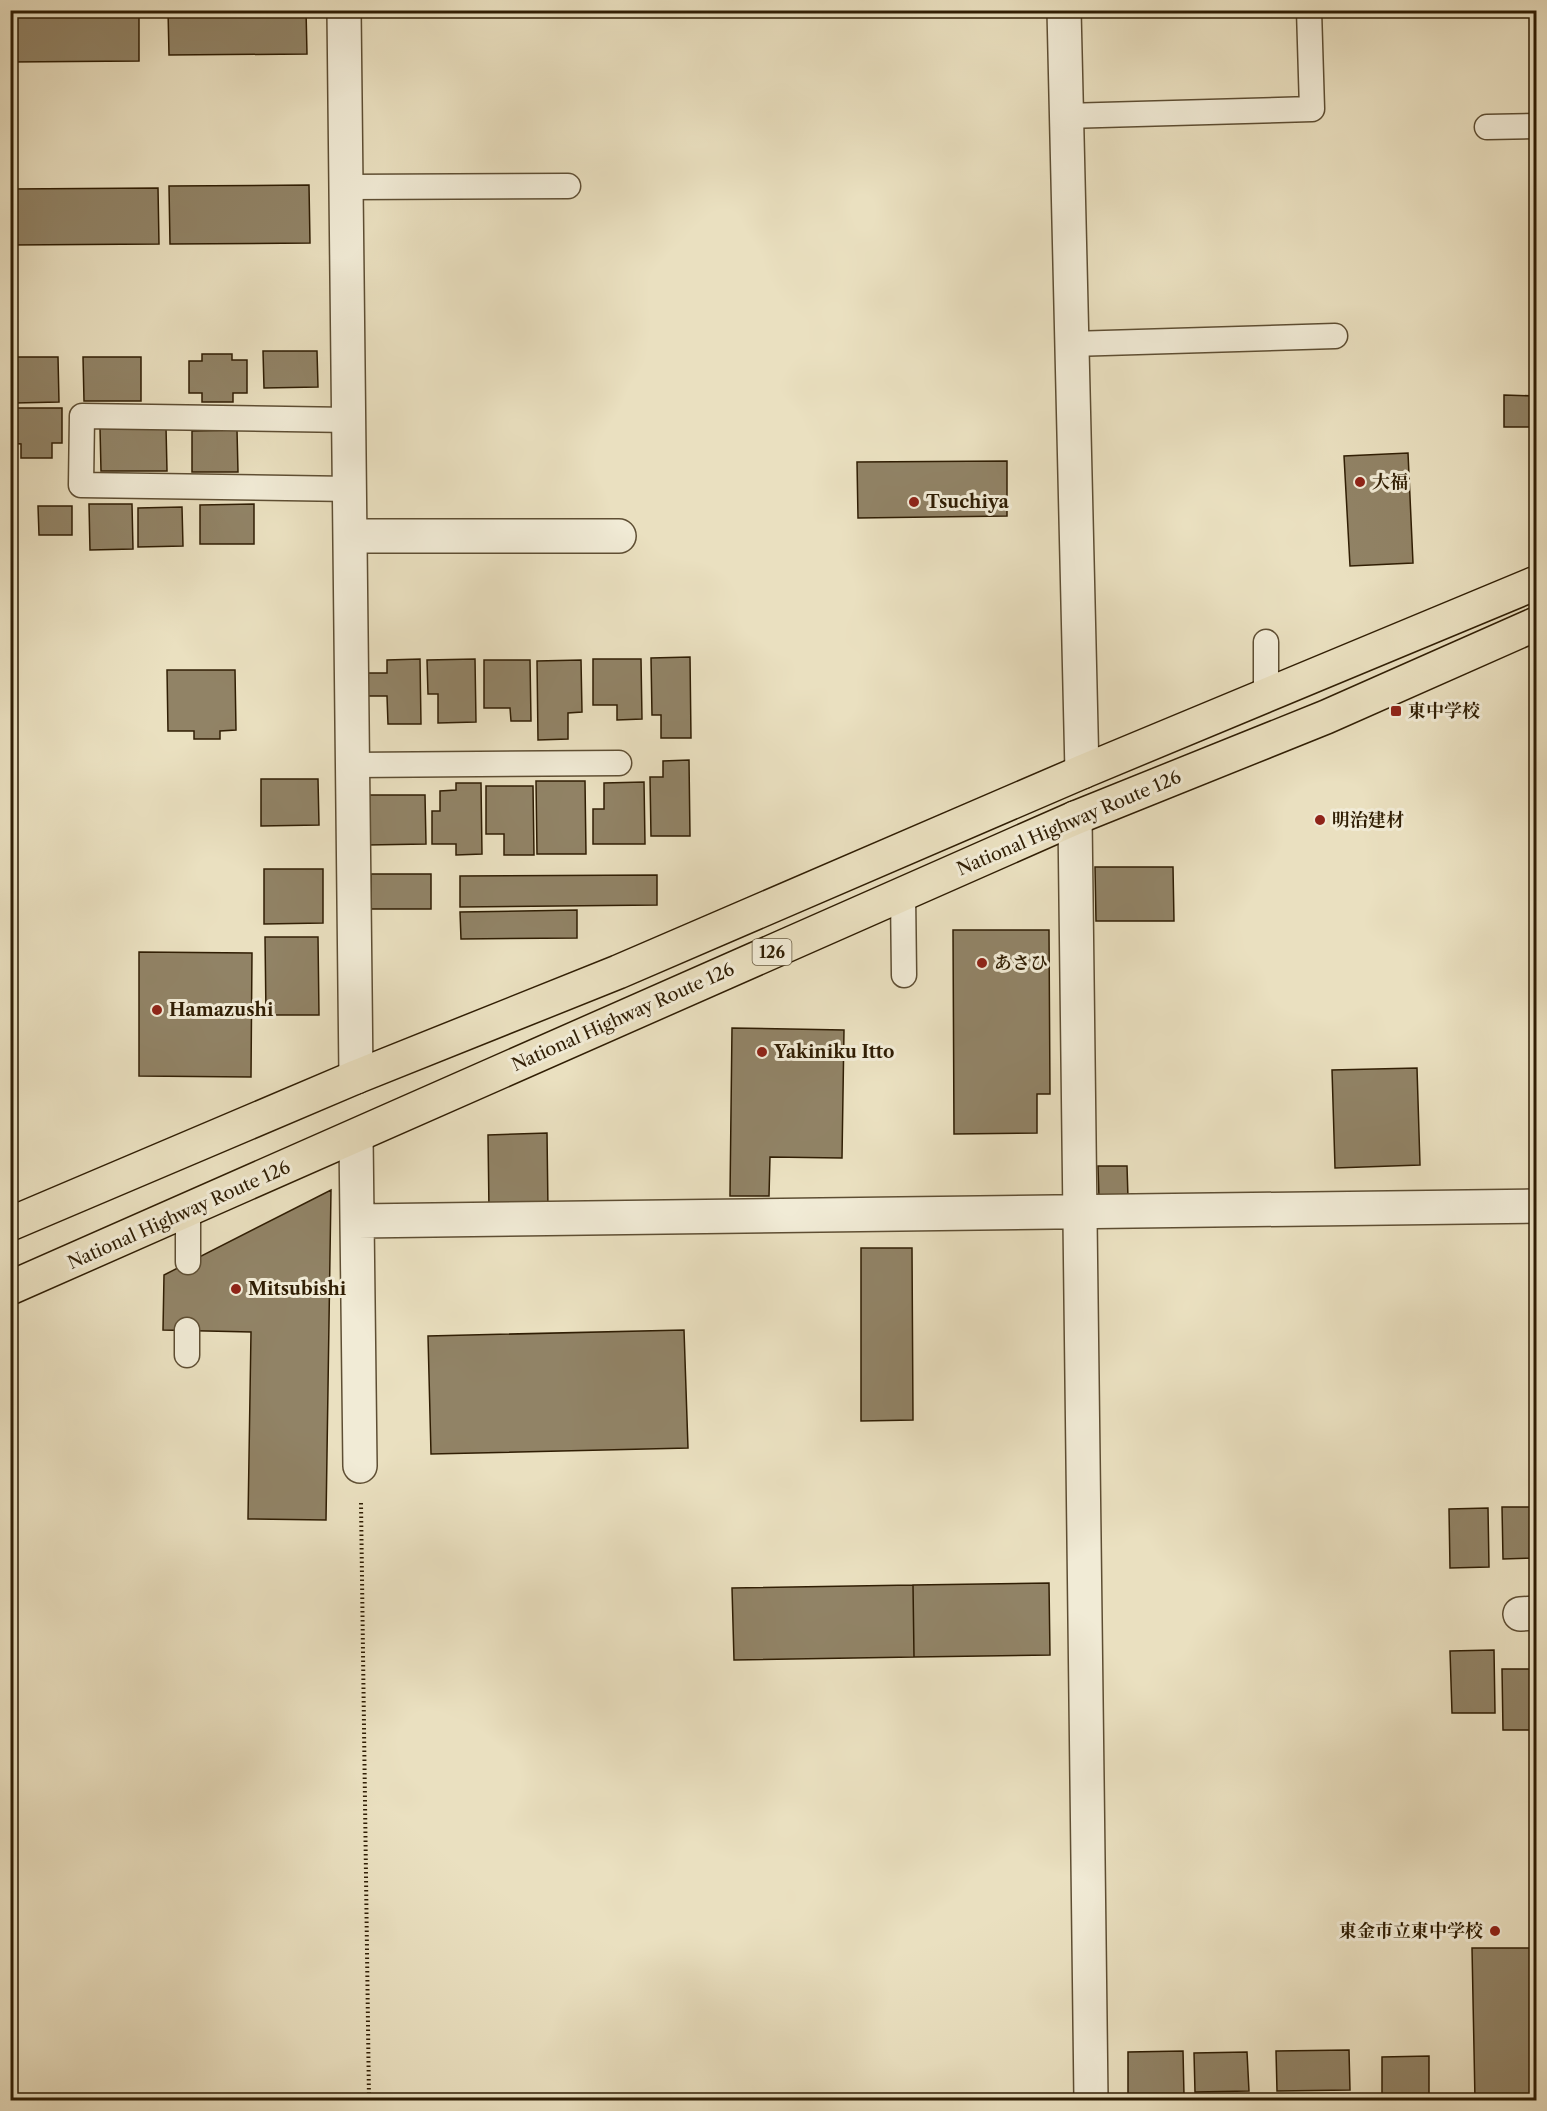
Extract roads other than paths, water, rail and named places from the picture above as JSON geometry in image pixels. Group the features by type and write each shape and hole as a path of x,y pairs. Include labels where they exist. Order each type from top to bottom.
{"highway":[{"name":"126","path":"10,1224 356,1077 618,972 1082,772 1536,583"},
{"name":"National Highway Route 126","path":"10,1288 1075,818 1326,717 1536,624"}],"street":[{"path":"344,10 356,1077"},
{"path":"1064,10 1082,772"},
{"path":"351,536 619,536"},
{"path":"1075,818 1090,2100"},
{"path":"356,1137 360,1466"},
{"path":"357,1221 1536,1206"}],"lane":[{"path":"1065,116 1312,109 1309,10"},
{"path":"1487,127 1536,126"},
{"path":"346,187 568,186"},
{"path":"1071,344 1335,336"},
{"path":"350,420 82,416 81,485 351,489"},
{"path":"1266,642 1266,695"},
{"path":"353,765 619,762"},
{"path":"903,894 904,975"},
{"path":"188,1211 188,1262"},
{"path":"187,1330 187,1355"}],"place":[{"name":"大福","path":"1360,482"},
{"name":"Tsuchiya","path":"914,502"},
{"name":"東中学校","path":"1396,711"},
{"name":"明治建材","path":"1320,820"},
{"name":"あさひ","path":"982,963"},
{"name":"Hamazushi","path":"157,1010"},
{"name":"Yakiniku Itto","path":"762,1052"},
{"name":"Mitsubishi","path":"236,1289"},
{"name":"東金市立東中学校","path":"1495,1931"}]}
